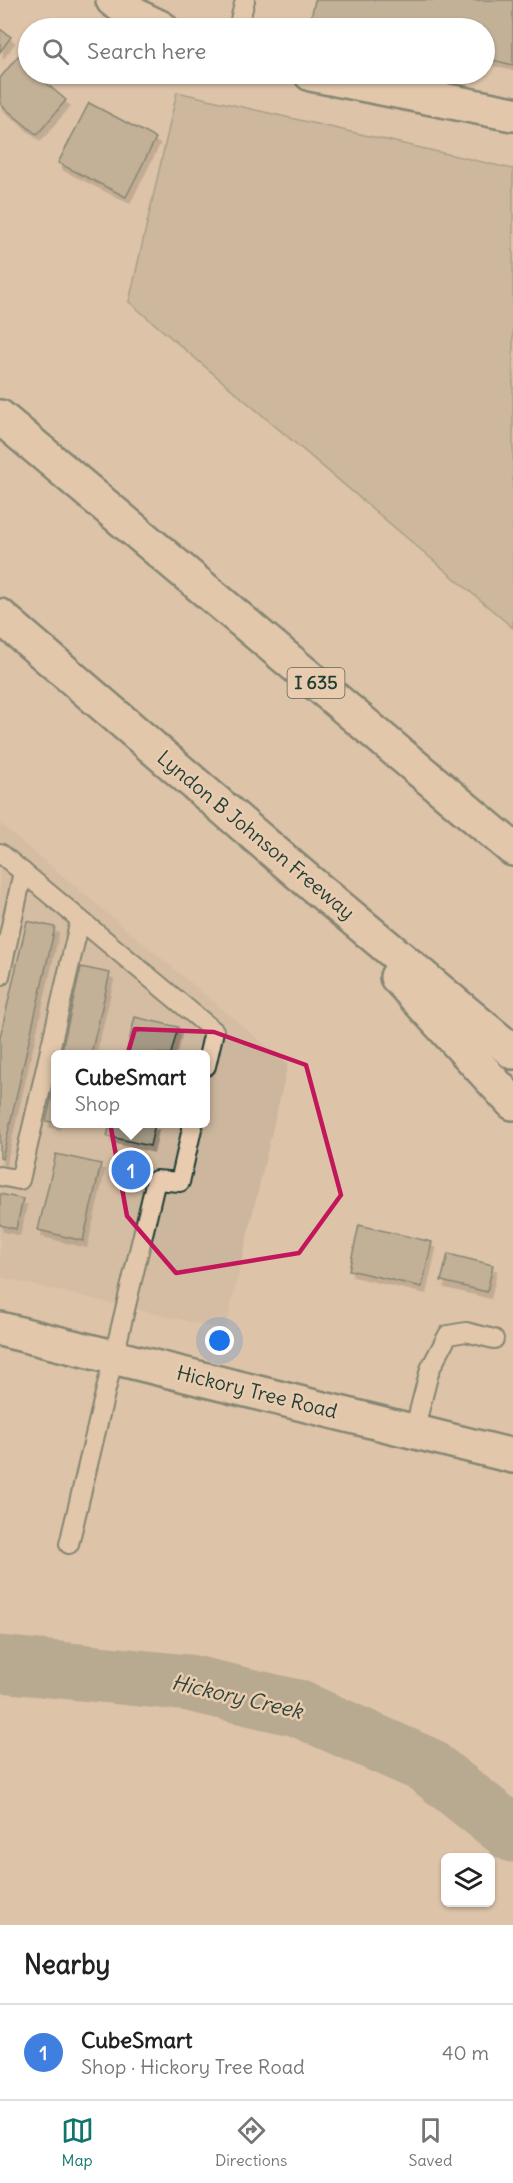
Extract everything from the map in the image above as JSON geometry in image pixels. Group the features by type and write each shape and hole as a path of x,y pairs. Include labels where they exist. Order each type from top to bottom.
{"main road":[{"path":"113,0 140,18"},
{"path":"362,84 513,114"},
{"name":"I 635","path":"0,417 513,849"},
{"name":"Lyndon B Johnson Freeway","path":"0,616 513,1052"},
{"path":"301,874 513,1102"},
{"name":"Hickory Tree Road","path":"0,1329 513,1456"}],"lane":[{"path":"240,18 245,0"},
{"path":"0,853 214,1031 210,1050"},
{"path":"0,976 23,872"},
{"path":"0,1176 20,1180 80,920"},
{"path":"69,1544 156,1180 180,1182 192,1128"},
{"path":"414,1431 430,1369 448,1335 466,1332 494,1339"}],"highlighted area":[{"path":"135,1029 214,1032 306,1065 341,1195 299,1253 176,1273 127,1216 109,1117"}],"shaded area":[{"path":"177,92 513,169 513,628 129,302"},
{"path":"0,824 288,1064 225,1330 0,1277"}],"building":[{"path":"315,0 513,0 513,65 495,61 495,18 311,18"},
{"path":"0,29 11,37 0,52"},
{"path":"18,56 18,84 47,84 66,100 37,135 0,104 0,78"},
{"path":"89,103 156,138 126,197 58,163"},
{"path":"27,921 55,927 2,1159 0,1158 0,1037"},
{"path":"81,967 110,973 92,1050 62,1050"},
{"path":"135,1017 178,1027 172,1050 127,1050"},
{"path":"51,1099 51,1122 46,1121"},
{"path":"109,1128 154,1128 150,1146 107,1136"},
{"path":"56,1154 101,1164 83,1241 38,1230"},
{"path":"0,1194 23,1199 16,1229 0,1225"},
{"path":"359,1225 432,1242 422,1287 349,1270"},
{"path":"448,1254 493,1265 487,1292 441,1281"}],"waterway":[{"name":"Hickory Creek","path":"0,1664 189,1683 297,1708 426,1765 513,1834"}],"place":[{"name":"CubeSmart","path":"131,1170"}]}
